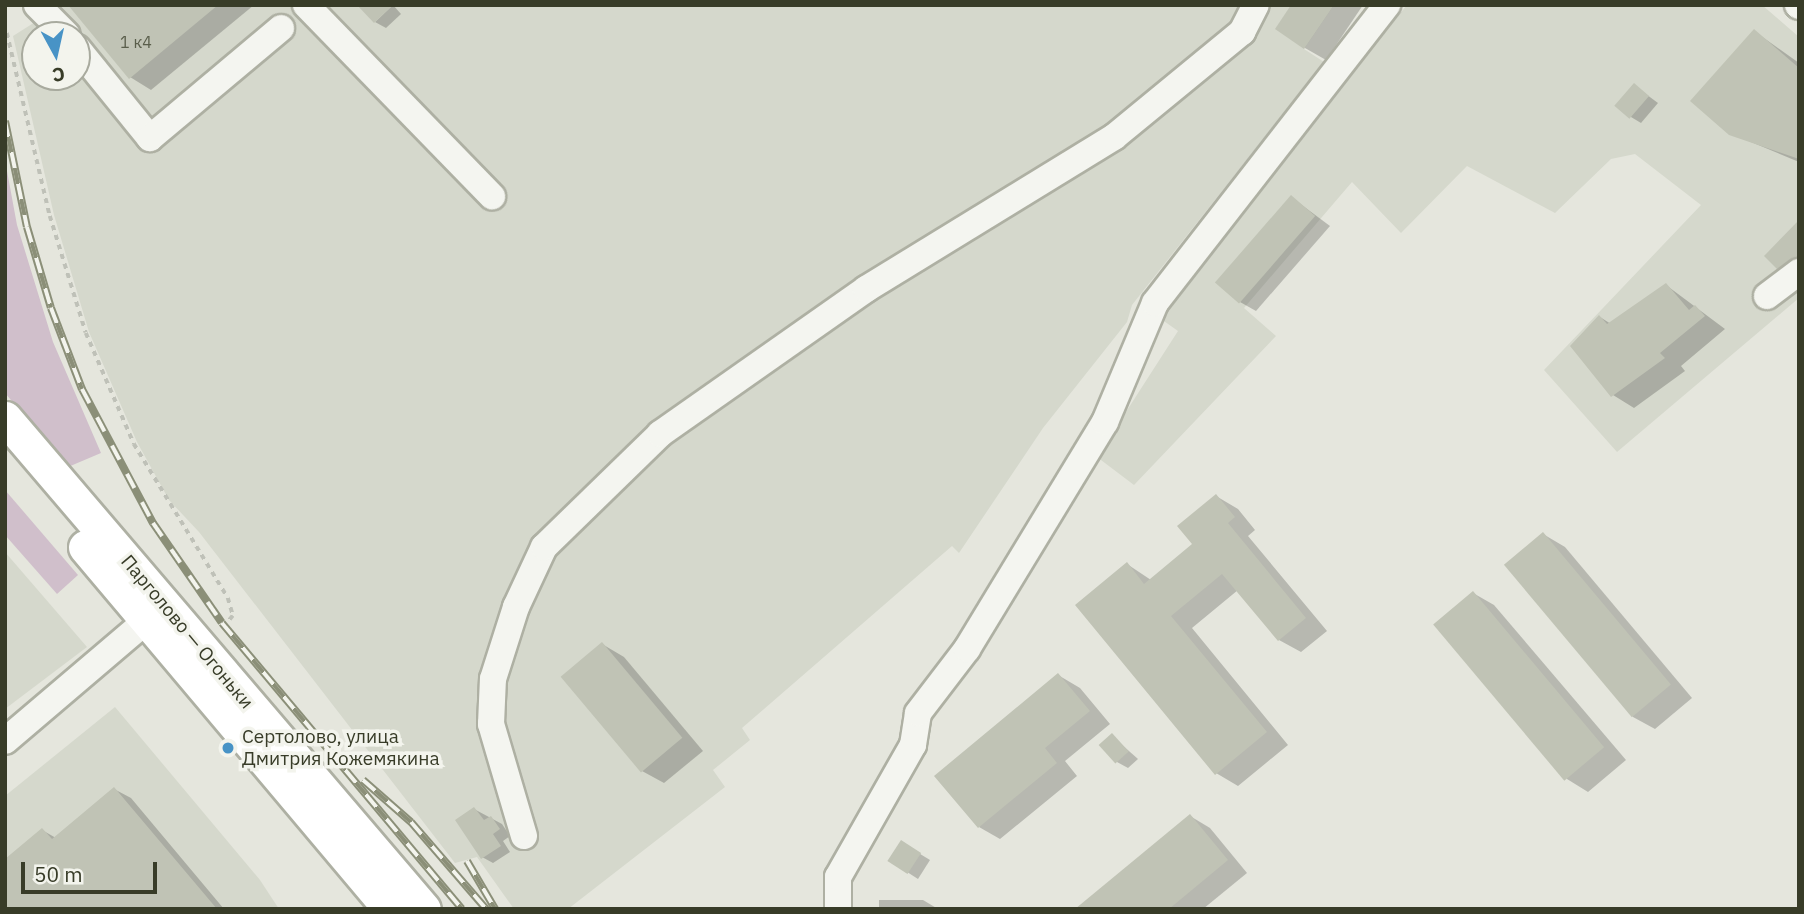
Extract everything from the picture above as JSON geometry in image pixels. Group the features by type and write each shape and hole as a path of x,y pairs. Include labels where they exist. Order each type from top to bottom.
{"main road":[{"name":"Парголово — Огоньки","path":"5,418 390,909"},
{"name":"Парголово — Огоньки","path":"5,453 156,613 424,909"}],"street":[{"path":"37,5 53,21"},
{"path":"306,5 492,196"},
{"path":"524,836 491,724 492,680 516,607 544,547 660,434 866,289 1114,137 1242,32 1256,5"},
{"path":"838,909 838,877 913,745 918,713 967,649 1105,422 1155,303 1387,5"},
{"path":"91,65 150,138 281,28"},
{"path":"1767,296 1799,272"},
{"path":"5,741 156,613"}],"path":[{"path":"7,33 50,216 86,333 134,444 228,598 233,616 218,633"}],"shaded area":[{"path":"62,5 1334,5 1304,49 1324,62 1132,305 1127,322 1043,428 959,553 952,546 742,728 750,740 713,770 725,787 568,909 514,909 477,857 455,863 199,532 169,500 137,442 89,332 54,215 26,91 91,91 91,21 37,21"},
{"path":"1407,5 1762,5 1799,37 1799,257 1787,269 1799,279 1799,298 1617,452 1544,370 1701,205 1635,154 1611,159 1555,213 1467,166 1401,233 1352,182 1244,308 1276,336 1134,485 1097,457 1178,331 1161,319 1235,217"},
{"path":"21,31 21,71 13,36"},
{"path":"5,160 17,225 53,342 101,453 68,467 5,393"},
{"path":"5,490 78,575 57,594 5,535"},
{"path":"5,552 87,647 5,709"},
{"path":"115,707 260,880 279,909 5,909 5,796"}],"building":[{"path":"68,5 218,5 129,79 91,33 91,21 81,21"},
{"path":"357,5 393,5 374,23"},
{"path":"1291,5 1334,5 1304,49 1275,29"},
{"path":"1754,29 1799,68 1799,159 1729,135 1690,101"},
{"path":"1634,83 1649,96 1629,119 1614,106"},
{"path":"1291,195 1315,216 1239,304 1215,283"},
{"path":"1799,220 1799,256 1777,269 1764,256"},
{"path":"1666,283 1689,310 1695,305 1705,316 1660,353 1665,358 1611,397 1570,346 1599,315 1607,324"},
{"path":"1216,494 1235,517 1228,523 1306,618 1278,641 1222,574 1171,616 1267,732 1215,775 1075,605 1127,562 1144,584 1192,544 1177,526"},
{"path":"1543,532 1671,684 1632,717 1504,565"},
{"path":"1473,591 1604,747 1564,781 1433,624"},
{"path":"602,642 682,738 641,772 561,677"},
{"path":"1058,673 1090,711 1045,748 1057,763 978,828 934,776"},
{"path":"1112,733 1129,752 1115,764 1099,745"},
{"path":"114,787 217,909 5,909 5,859 42,828 52,839"},
{"path":"474,807 484,820 491,816 500,829 493,834 501,846 481,859 455,820"},
{"path":"1190,814 1228,860 1169,909 1075,909"},
{"path":"901,840 921,853 908,874 887,861"}],"railway":[{"path":"5,121 27,227 51,308 82,389 153,523 222,623 462,909"},
{"path":"363,780 411,822 486,909"},
{"path":"467,861 495,909"}],"place":[{"name":"Сертолово, улица Дмитрия Кожемякина","path":"228,748"}]}
